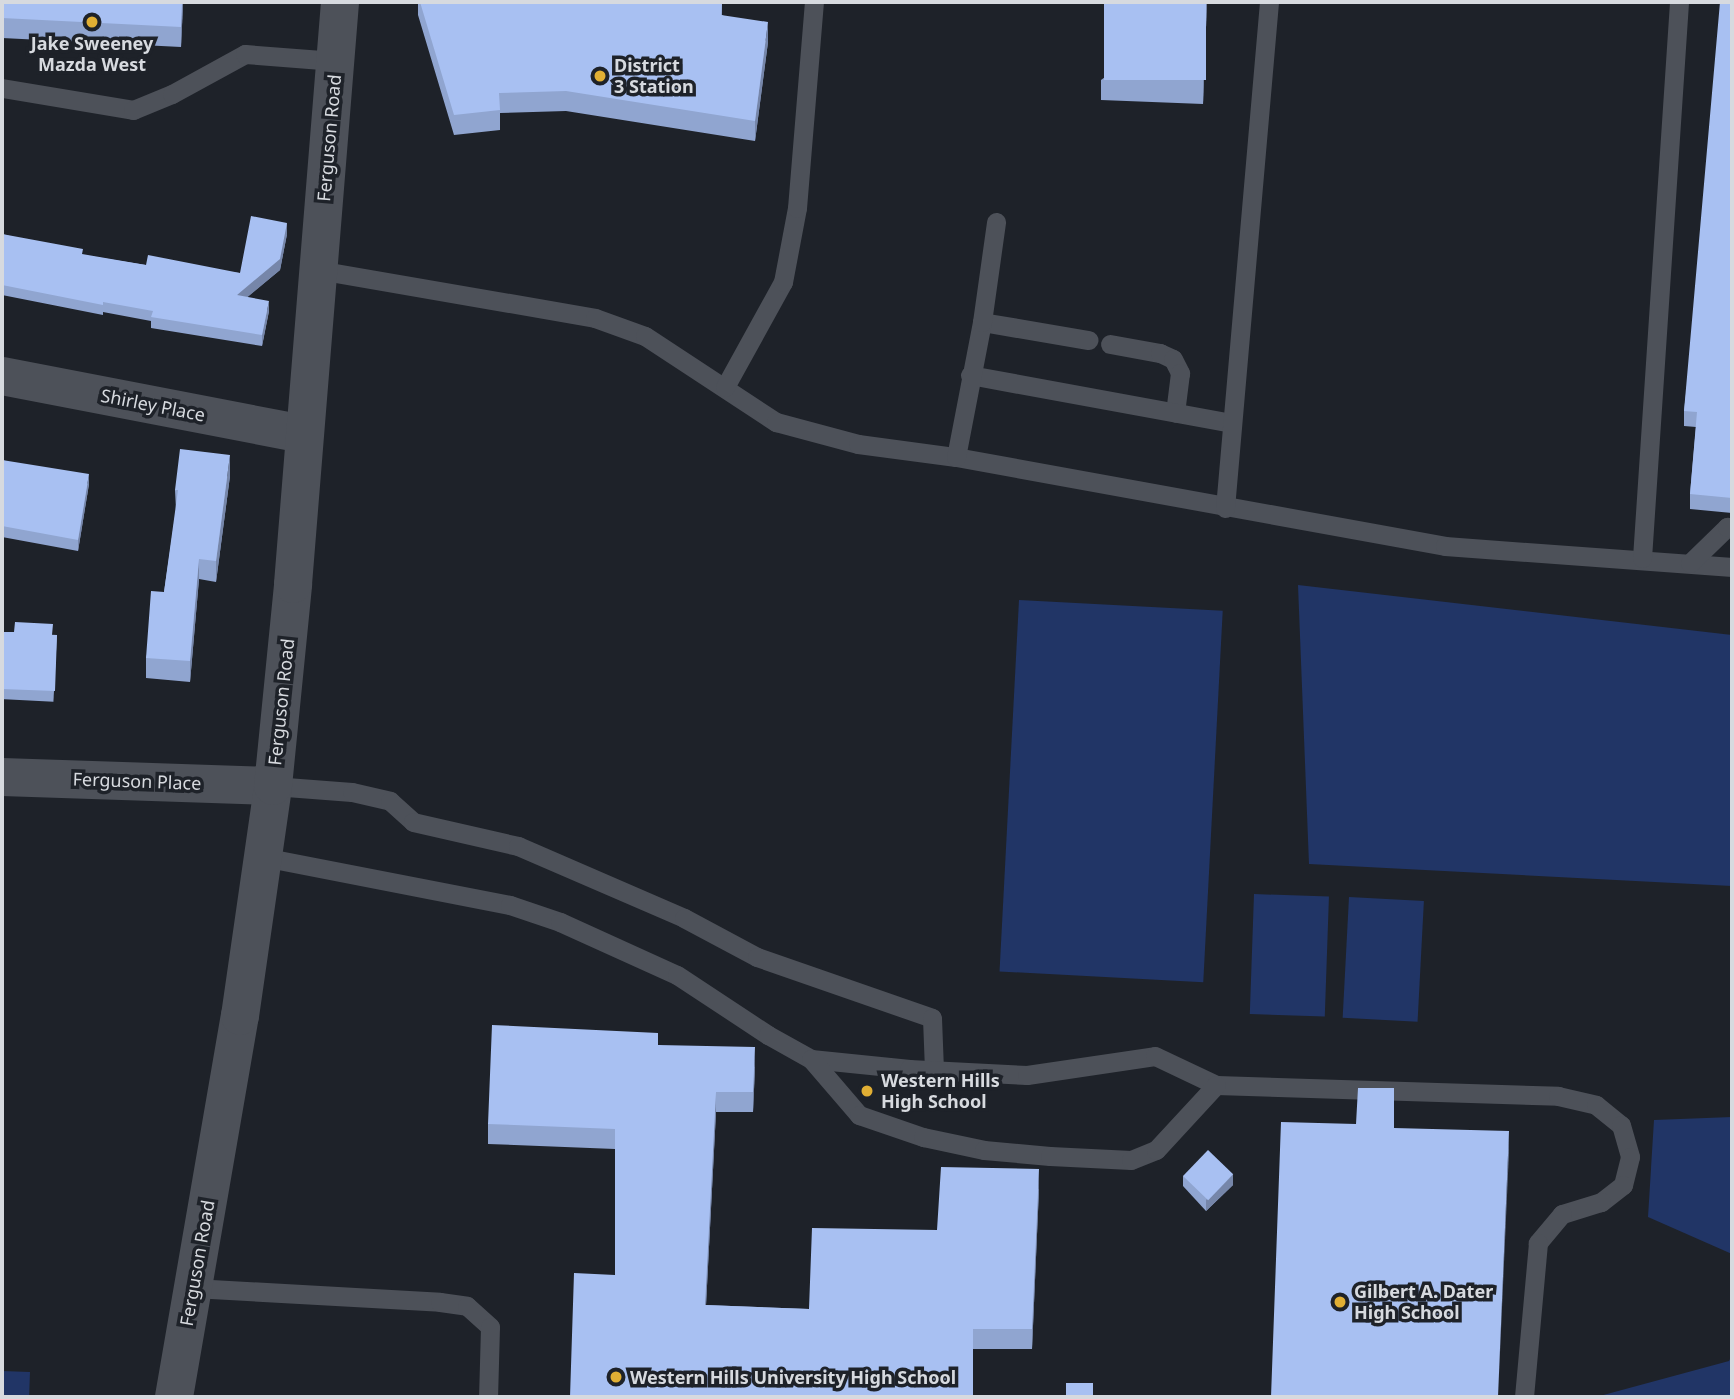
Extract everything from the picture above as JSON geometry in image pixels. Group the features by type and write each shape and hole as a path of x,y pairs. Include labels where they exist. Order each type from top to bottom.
{"street":[{"name":"Ferguson Road","path":"174,1397 240,1016 273,786 293,584 340,2"},
{"name":"Shirley Place","path":"2,376 304,433"},
{"name":"Ferguson Place","path":"2,777 273,786"}],"lane":[{"path":"725,387 783,282 797,208 814,2"},
{"path":"1225,508 1269,2"},
{"path":"1643,558 1679,2"},
{"path":"2,88 133,110 173,94 245,54 335,61"},
{"path":"956,457 982,322 996,222"},
{"path":"318,270 595,318 645,336 776,422 858,444 956,457 1445,546 1643,558 1732,567"},
{"path":"982,322 1088,340"},
{"path":"1110,344 1160,353 1173,359 1180,373 1175,414"},
{"path":"970,375 1232,423"},
{"path":"1690,563 1727,527 1732,528"},
{"path":"273,786 352,792 390,802 412,822 518,846 684,918 757,957 932,1018 934,1071"},
{"path":"263,857 510,905 560,922 677,975 768,1035 811,1059 859,1115 923,1137 984,1150 1132,1160 1156,1150 1216,1085"},
{"path":"811,1059 934,1071 1027,1075 1155,1056 1216,1085 1558,1096 1596,1105 1621,1125 1630,1157 1623,1185 1601,1202 1562,1214 1538,1243 1524,1397"},
{"path":"193,1288 440,1302 467,1306 490,1327 488,1397"}],"shaded area":[{"path":"1298,585 1732,635 1732,886 1309,864"},
{"path":"1019,600 1223,611 1203,982 1000,971"},
{"path":"1254,894 1329,897 1325,1017 1250,1014"},
{"path":"1349,897 1424,901 1418,1022 1343,1018"},
{"path":"1732,1117 1732,1254 1648,1217 1654,1120"},
{"path":"1732,1355 1732,1397 1596,1397 1729,1361"},
{"path":"2,1371 30,1372 29,1397 2,1397"}],"building":[{"path":"2,2 182,2 181,27 2,18"},
{"name":"District 3 Station","path":"420,2 722,2 721,15 768,22 755,121 566,91 499,93 500,110 454,115"},
{"path":"1104,2 1206,2 1206,80 1104,80"},
{"path":"1720,2 1732,2 1732,498 1690,494 1697,412 1684,411"},
{"path":"251,216 287,223 280,259 237,295 269,301 262,335 151,317 153,311 103,302 103,305 2,285 2,234 83,249 82,254 146,265 148,255 240,273"},
{"path":"180,449 230,455 216,561 199,559 190,661 146,658 151,591 164,592 178,490 175,490"},
{"path":"2,460 89,474 78,540 2,526"},
{"path":"15,622 53,624 52,635 57,635 55,691 2,689 2,632 14,632"},
{"path":"492,1025 658,1033 658,1045 755,1047 753,1092 716,1092 705,1305 809,1309 812,1228 937,1230 941,1167 1039,1169 1032,1329 973,1329 973,1397 570,1397 574,1273 615,1275 615,1129 488,1124"},
{"path":"1358,1088 1394,1088 1394,1128 1509,1131 1498,1397 1271,1397 1281,1122 1356,1124"},
{"path":"1208,1150 1233,1174 1208,1200 1183,1176"},
{"path":"1066,1383 1093,1383 1093,1397 1066,1397"}],"place":[{"name":"Jake Sweeney Mazda West","path":"92,22"},
{"name":"District 3 Station","path":"600,76"},
{"name":"Western Hills High School","path":"867,1091"},
{"name":"Gilbert A. Dater High School","path":"1340,1302"},
{"name":"Western Hills University High School","path":"616,1377"}]}
